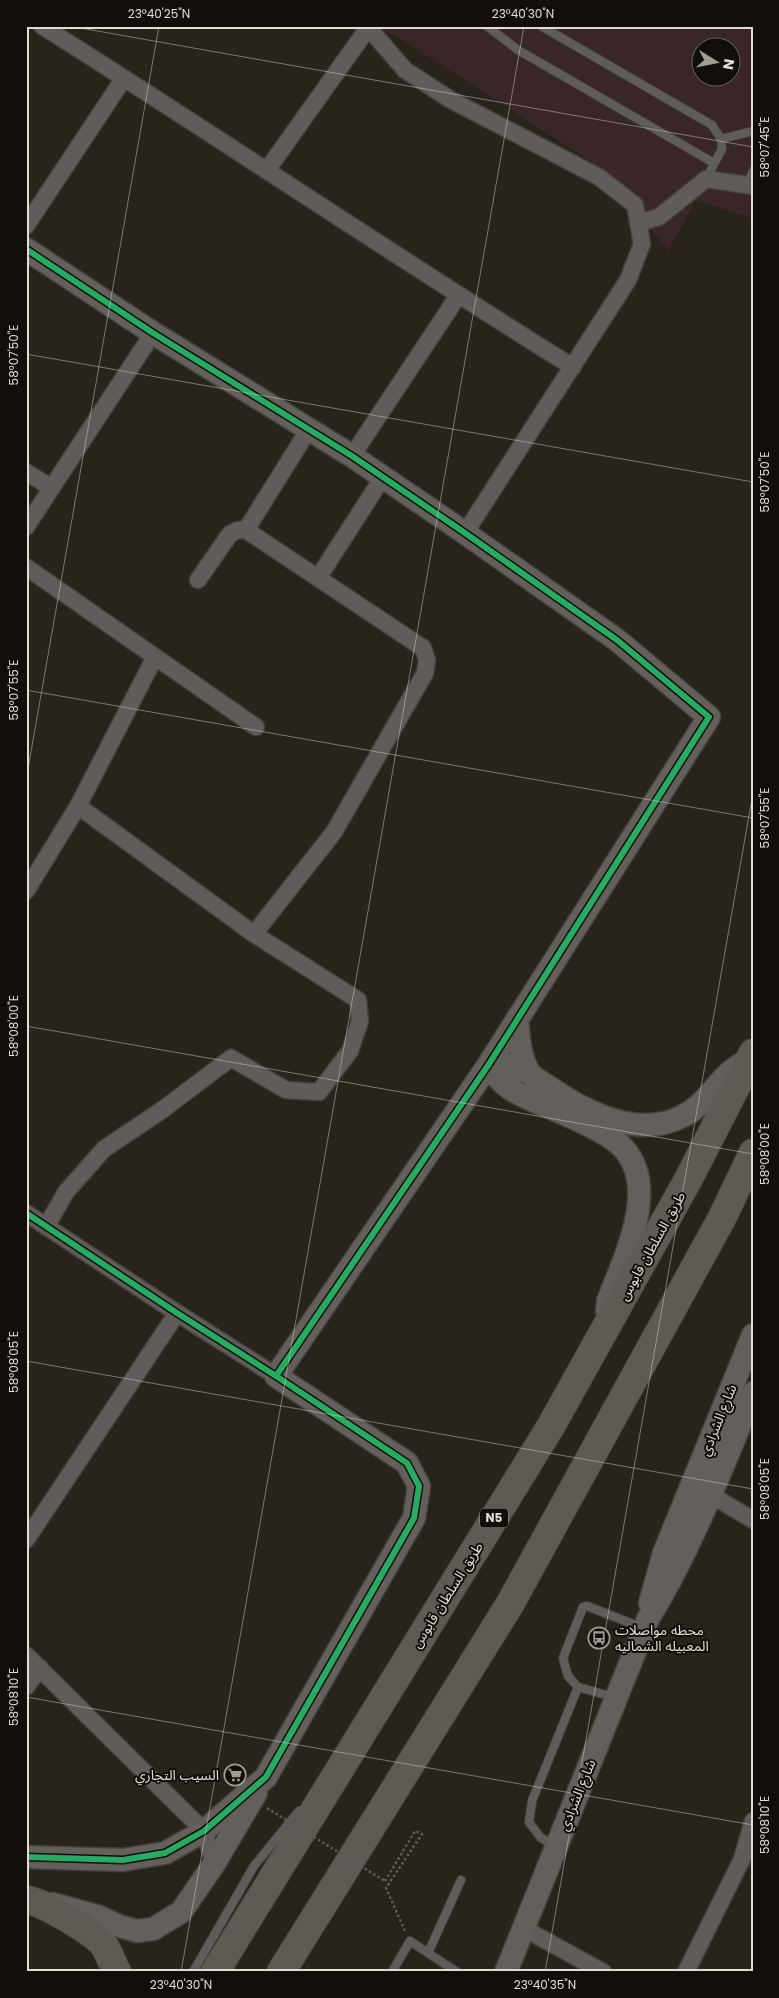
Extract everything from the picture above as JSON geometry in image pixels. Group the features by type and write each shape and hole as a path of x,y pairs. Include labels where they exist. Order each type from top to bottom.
{"highway":[{"name":"طريق السلطان قابوس","path":"215,1972 551,1426 689,1178 751,1056"},
{"path":"281,1972 510,1604 722,1218 753,1153"},
{"path":"29,1900 66,1917 102,1944 117,1972"}],"street":[{"path":"42,26 267,170 458,296 573,367"},
{"path":"267,170 368,27 405,70 451,100 599,177 635,205 642,244 628,280 466,533"},
{"path":"26,226 124,78"},
{"path":"638,223 659,217 706,179 751,181"},
{"path":"26,249 153,333 352,456 466,533 617,640 709,716 489,1064 276,1376"},
{"path":"352,456 458,296"},
{"path":"26,527 153,333"},
{"path":"246,530 309,430"},
{"path":"26,472 52,488"},
{"path":"318,578 382,477"},
{"path":"198,580 230,534 238,530 246,530 423,648 427,660 425,673 334,832 254,934"},
{"path":"26,567 256,727"},
{"path":"26,891 78,806 156,657"},
{"path":"46,1227 66,1192 104,1149 162,1110 231,1058 286,1090 319,1092 350,1052 360,1022 358,1000 254,934 78,806"},
{"path":"517,1019 520,1054 529,1073"},
{"path":"489,1064 500,1062 529,1073 565,1098 609,1120 627,1124 646,1125 666,1122 684,1116 706,1098 728,1074 751,1056"},
{"path":"489,1064 494,1074 516,1094 606,1135 620,1144 629,1156 638,1176 640,1192 638,1214 632,1239 608,1302 602,1334"},
{"path":"462,1102 477,1095 491,1092 516,1094"},
{"path":"26,1214 407,1463 419,1486 414,1518 266,1777 214,1864 181,1912 154,1929 137,1931 60,1905 29,1900"},
{"path":"26,1540 177,1313"},
{"name":"شارع الشرادي","path":"647,1624 654,1585 664,1553 753,1335"},
{"name":"شارع الشرادي","path":"506,1972 647,1624 674,1576 711,1495 753,1393"},
{"path":"711,1495 753,1520"},
{"path":"26,1654 204,1831 214,1864"},
{"path":"26,1687 40,1668"},
{"path":"296,1972 417,1772 428,1736"},
{"path":"26,1857 123,1860 165,1853 204,1831 266,1777"},
{"path":"686,1972 747,1862 753,1821"},
{"path":"523,1928 603,1972"}],"lane":[{"path":"487,26 518,50 714,162"},
{"path":"542,26 712,125 721,139 722,149 706,179"},
{"path":"721,139 753,131"},
{"path":"616,1697 578,1687 568,1676 563,1658 583,1607 587,1606 647,1624"},
{"path":"556,1847 540,1837 529,1822 532,1801 578,1687"},
{"path":"315,1795 340,1768"},
{"path":"193,1972 254,1866 308,1802"},
{"path":"428,1953 462,1880"},
{"path":"392,1972 410,1941 457,1972"}],"path":[{"path":"267,1808 385,1881 415,1830 422,1834 386,1888 410,1941"}],"shaded area":[{"path":"372,26 753,26 753,218 696,201 668,251 607,172 400,38"}],"cycle path":[{"path":"26,249 153,333 352,456 465,533 617,640 709,717 489,1064 276,1376"},
{"path":"26,1213 407,1463 419,1486 414,1518 266,1777 204,1831 165,1853 123,1860 26,1857"}],"place":[{"name":"محطه مواصلات المعبيله الشماليه","path":"599,1638"},
{"name":"السيب التجاري","path":"235,1775"}]}
